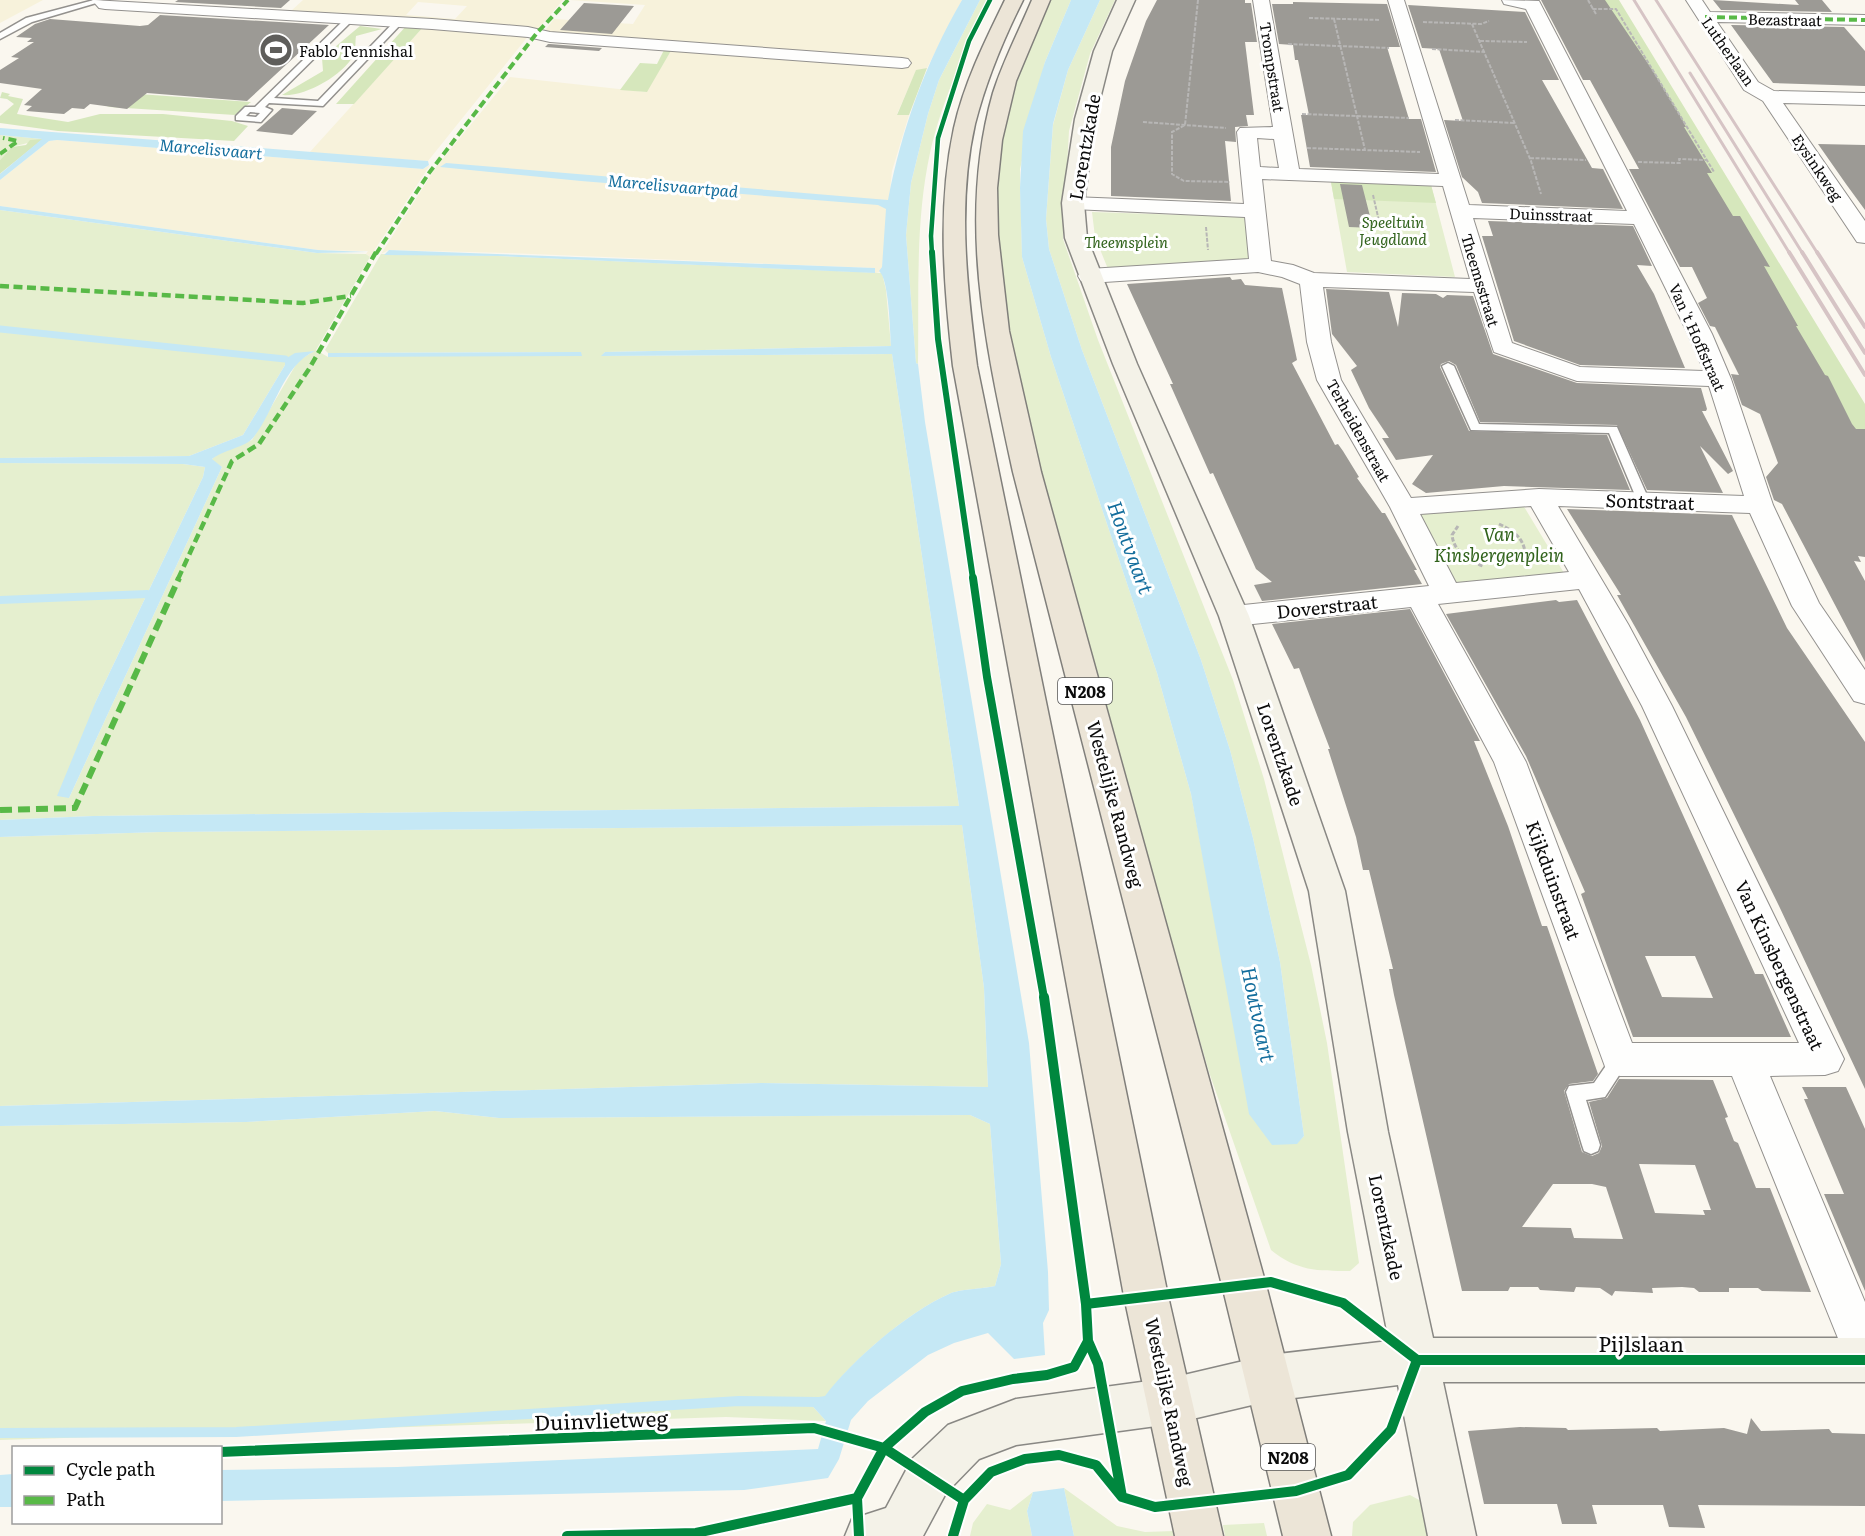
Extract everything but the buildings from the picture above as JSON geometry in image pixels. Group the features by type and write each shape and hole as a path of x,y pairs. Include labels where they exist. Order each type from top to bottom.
{"main road":[{"name":"Westelijke Randweg","path":"1014,0 998,32 974,94 960,153 954,226 956,288 965,366 1146,1296 1199,1536"},
{"name":"Westelijke Randweg","path":"1041,0 1003,93 987,167 986,254 1001,355 1030,483 1269,1378 1307,1536"}],"street":[{"name":"Lorentzkade","path":"1126,0 1103,51 1085,119 1073,203 1076,238 1125,364 1234,616 1328,891 1368,1132 1452,1536"},
{"name":"Trompstraat","path":"1261,0 1290,174"},
{"name":"Theemsstraat","path":"1396,0 1502,347 1577,374 1719,379"},
{"path":"1504,0 1510,0"},
{"name":"Van 't Hoffstraat","path":"1510,0 1533,5 1553,43 1700,334 1719,379 1760,505 1806,606 1865,693"},
{"name":"Lutherlaan","path":"1694,0 1751,86 1770,97"},
{"path":"100,1 114,4 350,19 903,63"},
{"name":"Bezastraat","path":"1706,17 1865,20"},
{"path":"1770,97 1865,99"},
{"name":"Eysinkweg","path":"1770,97 1865,237"},
{"name":"Trompstraat","path":"1246,132 1283,131"},
{"path":"1246,132 1260,265"},
{"path":"1252,178 1290,174 1450,180"},
{"path":"1073,203 1254,211"},
{"name":"Duinsstraat","path":"1460,211 1641,218"},
{"path":"1089,276 1260,265 1273,270 1285,270 1311,280 1484,286"},
{"name":"Terheidenstraat","path":"1311,280 1319,342 1329,380 1403,507"},
{"path":"1539,497 1581,568 1476,590 1433,594 1403,507 1469,511 1539,497"},
{"name":"Sontstraat","path":"1539,497 1760,505"},
{"name":"Van Kinsbergenstraat","path":"1581,568 1614,624 1657,706 1825,1059 1744,1059"},
{"name":"Doverstraat","path":"1234,616 1433,594"},
{"name":"Kijkduinstraat","path":"1433,594 1510,762 1620,1060"},
{"path":"1620,1060 1744,1059 1865,1353"},
{"name":"Pijlslaan","path":"890,1534 929,1476 964,1441 1033,1420 1171,1401 1269,1378 1417,1360 1865,1360"}],"lane":[{"path":"0,36 28,20 100,1"},
{"path":"257,110 350,19"},
{"path":"267,100 320,104 398,23"},
{"path":"1448,366 1475,427 1612,430 1643,501"},
{"path":"1591,1145 1575,1092 1599,1091 1620,1060"}],"path":[{"path":"1183,126 1198,0"},
{"path":"1588,0 1596,14"},
{"path":"1593,9 1616,9 1714,172"},
{"path":"1309,18 1472,24 1489,21"},
{"path":"1334,19 1365,150"},
{"path":"1472,24 1530,158 1548,214"},
{"path":"1480,41 1553,43"},
{"path":"1269,44 1485,52"},
{"path":"1283,131 1358,116 1515,123"},
{"path":"1143,122 1239,128 1246,132"},
{"path":"1183,126 1172,132 1172,174 1184,181 1252,178"},
{"path":"1283,131 1365,150 1443,153"},
{"path":"1530,158 1680,163 1679,159 1706,160"},
{"path":"1204,208 1210,268"},
{"path":"1476,590 1485,567 1459,552 1451,539 1469,511 1514,531 1523,543 1525,552 1581,568"}],"shaded area":[{"path":"0,0 43,0 0,23"},
{"path":"303,0 563,0 539,28 530,30 291,11","holes":["418,2 467,6 455,19 406,15"]},
{"path":"570,0 962,0 927,68 916,71 897,114 909,115 892,171 882,267 879,272 875,273 875,268 507,253 389,250 381,254 436,167 510,77 646,92 672,49 543,33 554,19 633,24 645,5"},
{"path":"425,25 529,35 428,161 309,153"},
{"path":"49,141 423,169 430,165 370,257 366,254 368,251 318,250 0,206 0,180"}],"green space":[{"path":"980,0 991,0 948,94 935,133 925,179 919,258 918,364 916,363 906,235 911,183 939,80"},
{"path":"1050,0 1071,0 1045,62 1020,169 1022,257 1051,357 1157,673 1191,794 1226,978 1296,1144 1304,1136 1280,962 1253,838 1230,750 1201,660 1082,350 1049,249 1046,219 1053,125 1068,70 1100,0 1115,0 1090,54 1069,131 1063,239 1098,340 1233,680 1264,779 1311,965 1327,1043 1359,1263 1350,1271 1327,1271 1299,1266 1271,1250 1209,1072 1093,670 1013,376 992,229 1001,140 1018,72"},
{"path":"1592,0 1619,0 1865,404 1865,456"},
{"path":"407,25 425,25 354,104 336,104"},
{"path":"360,26 382,29 356,36 354,55 341,70 322,84 301,93 282,95 323,71 322,58"},
{"path":"665,48 672,49 647,92 620,90 640,63 657,64"},
{"path":"927,68 909,115 897,115 916,70"},
{"path":"68,89 251,102 235,115 110,107"},
{"path":"2,92 10,94 8,96 23,99 17,114 68,122 100,114 163,114 232,121 248,126 234,141 58,131 0,123 0,116 14,104 7,99 0,98"},
{"path":"0,135 43,139 12,147 0,160"},
{"path":"43,139 0,174 0,160 12,147 26,145 30,140"},
{"name":"Speeltuin Jeugdland","path":"1331,182 1431,185 1455,277 1347,272"},
{"path":"1331,182 1431,185 1436,203 1334,199"},
{"path":"0,210 317,253 366,254 370,257 316,350 328,357 581,352 328,353 325,350 381,254 498,256 882,273 886,290 891,346 605,352 602,356 892,354 959,806 93,816 0,820 0,463 183,464 205,467 203,477 96,701 69,798 222,467 211,460 219,453 252,440 298,361 314,351 285,359 285,365 243,435 189,456 0,458"},
{"name":"Theemsplein","path":"1092,212 1245,217 1250,260 1108,269 1095,237"},
{"name":"Van Kinsbergenplein","path":"1523,505 1564,573 1453,583 1418,513"},
{"path":"962,825 984,988 988,1087 761,1083 0,1106 0,837 161,832"},
{"path":"435,1111 499,1118 970,1115 990,1124 1001,1264 995,1286 949,1294 916,1312 882,1338 850,1368 825,1397 807,1400 826,1421 726,1417 0,1440 0,1126 246,1122"},
{"path":"1064,1488 1117,1526 1145,1532 1174,1531 1175,1536 1074,1536"},
{"path":"1033,1492 1027,1511 1032,1536 970,1536 973,1523 987,1504 1010,1510"},
{"path":"1410,1495 1421,1501 1428,1536 1352,1536 1353,1522 1370,1505"},
{"path":"1264,1523 1267,1536 1225,1536 1223,1525"}],"water":[{"name":"Marcelisvaartpad","path":"962,0 980,0 939,80 928,114 911,183 906,235 916,363 918,364 925,422 1029,1043 1048,1272 1049,1310 1043,1323 1045,1355 1014,1359 988,1333 954,1343 928,1355 868,1401 851,1420 839,1459 828,1478 744,1490 222,1501 222,1470 397,1467 818,1449 826,1421 806,1399 825,1396 865,1353 916,1312 953,1292 995,1286 1001,1264 990,1124 970,1115 499,1118 435,1111 246,1122 0,1126 0,1106 761,1083 988,1087 984,988 962,825 161,832 0,837 0,820 93,816 959,806 892,354 601,356 605,352 891,346 887,294 879,271 882,267 886,209 878,205 440,167 446,163 888,200 900,147 916,97"},
{"name":"Houtvaart","path":"1071,0 1100,0 1068,70 1053,124 1046,219 1049,249 1082,350 1201,660 1230,750 1253,838 1280,962 1304,1136 1297,1144 1272,1145 1249,1114 1191,794 1157,673 1051,357 1022,257 1020,188 1023,131 1045,62"},
{"name":"Marcelisvaart","path":"0,128 428,161 429,165 423,169 57,140 49,141 0,180 0,174 42,139 0,135"},
{"path":"0,206 318,250 368,252 317,253 0,210"},
{"path":"389,250 875,268 875,273 498,256 384,255"},
{"path":"315,351 294,367 253,438 212,459 222,467 69,798 57,796 96,701 203,477 205,467 183,464 0,463 0,458 189,456 243,435 285,365 285,359 295,353"},
{"path":"581,352 582,356 328,357 328,353"},
{"path":"12,1474 12,1507 0,1507 0,1475"},
{"path":"1064,1488 1074,1536 1032,1536 1027,1511 1033,1492"}],"waterway":[{"path":"0,329 285,359"},
{"path":"0,600 147,594"},
{"path":"0,1433 236,1432 739,1401 819,1402"}],"railway":[{"path":"1634,0 1790,254"},
{"path":"1656,0 1818,254"},
{"path":"1690,73 1803,254"},
{"path":"1789,252 1865,375"},
{"path":"1802,252 1865,353"},
{"path":"1817,252 1865,327"}],"marked path":[{"path":"0,810 75,808 232,461 259,444 309,369 387,234 429,173 536,34 568,0"},
{"path":"1705,17 1865,20"},
{"path":"0,154 18,141 3,138"},
{"path":"0,286 303,303 351,296"}],"cycle path":[{"path":"990,0 969,41 938,138 931,236 938,339 987,677 1042,982 1086,1304 1088,1341 1098,1364 1122,1497"},
{"path":"1086,1304 1271,1282 1343,1303 1417,1360"},
{"path":"859,1536 857,1498 884,1448 925,1412 962,1391 1013,1379 1047,1375 1074,1367 1088,1341"},
{"path":"1417,1360 1865,1360"},
{"path":"953,1536 964,1500 991,1472 1025,1459 1059,1455 1096,1465 1122,1497 1155,1507 1296,1491 1348,1475 1391,1430 1417,1360"},
{"name":"Duinvlietweg","path":"222,1452 814,1428 884,1448 964,1500"},
{"path":"567,1536 696,1533 857,1498"}],"place":[{"name":"Fablo Tennishal","path":"276,50"}]}
